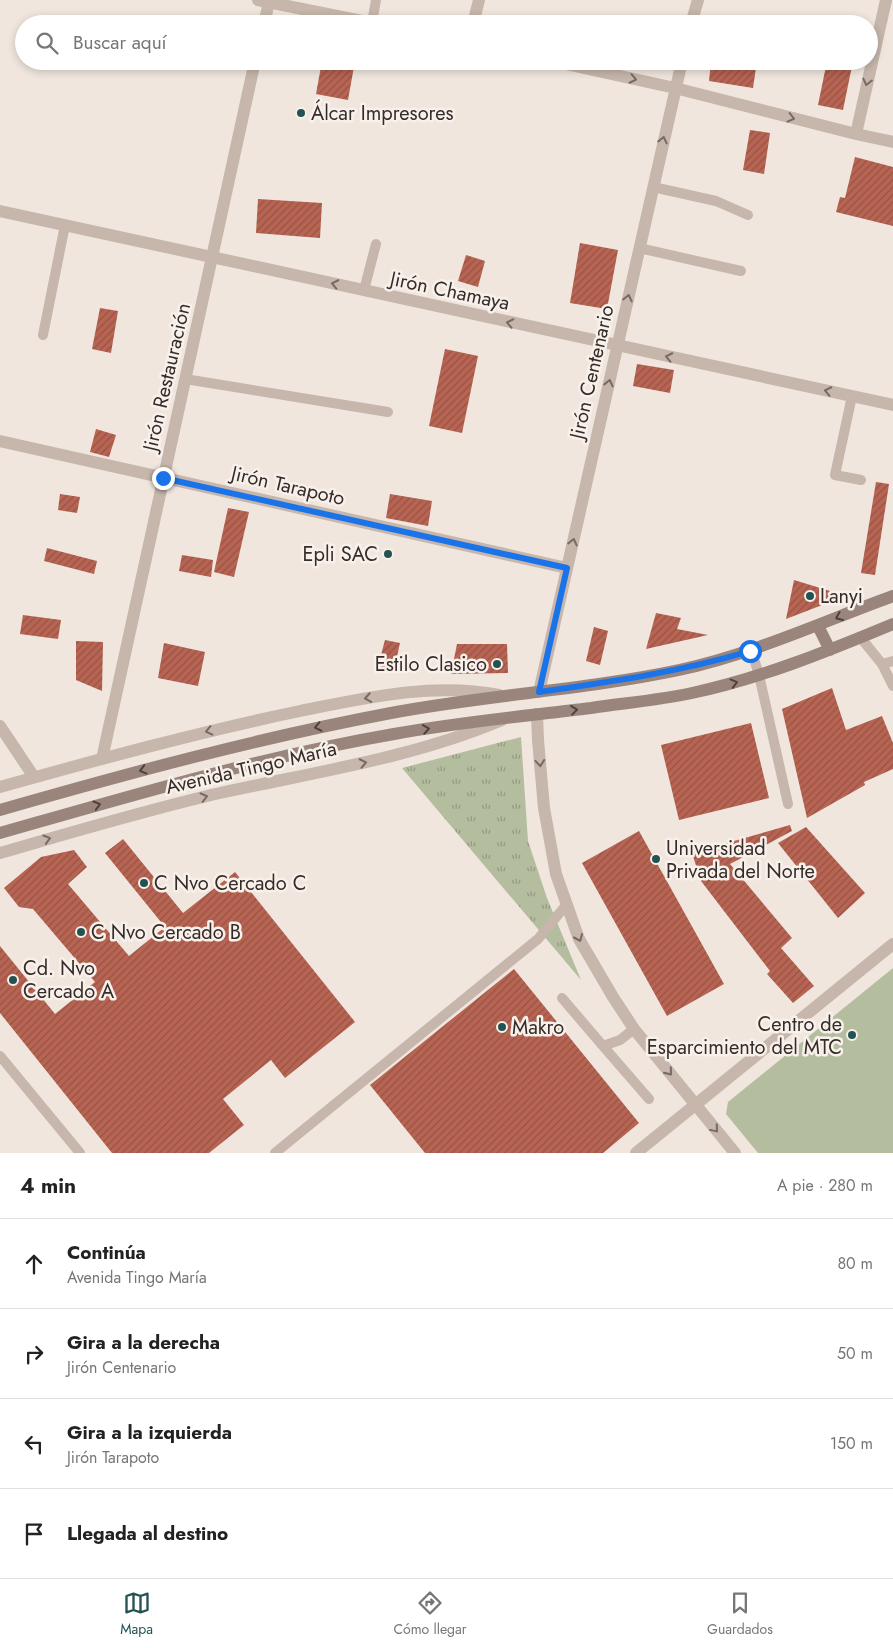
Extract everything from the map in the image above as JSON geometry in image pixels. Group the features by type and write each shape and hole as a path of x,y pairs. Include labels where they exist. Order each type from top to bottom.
{"main road":[{"name":"Avenida Tingo María","path":"0,810 176,761 280,735 442,704 613,682 680,670 750,651 893,596"},
{"name":"Avenida Tingo María","path":"0,833 170,785 282,757 394,734 647,701 738,682 830,650 893,624"},
{"path":"818,626 830,650"}],"street":[{"path":"475,15 479,0"},
{"path":"694,15 698,0"},
{"path":"878,22 886,0"},
{"path":"264,15 263,1 334,15"},
{"name":"Jirón Restauración","path":"102,759 253,70"},
{"path":"593,70 675,88 893,142"},
{"name":"Jirón Centenario","path":"539,692 680,70"},
{"path":"856,134 867,70"},
{"name":"Jirón Chamaya","path":"0,211 893,405"},
{"name":"Jirón Tarapoto","path":"0,441 567,568"},
{"name":"Avenida Tingo María","path":"0,787 234,725 368,698 426,692 459,691 482,692 504,696"},
{"path":"538,714 538,740 544,808 556,874 579,939 634,1029 735,1153"},
{"name":"Avenida Tingo María","path":"0,853 133,815 219,793 384,758 426,747 468,734 508,718"},
{"path":"0,726 34,778"},
{"path":"636,1153 893,944"}],"lane":[{"path":"375,15 376,0"},
{"path":"653,187 716,201 748,215"},
{"path":"43,335 65,225"},
{"path":"364,290 376,244"},
{"path":"639,248 741,271"},
{"path":"185,379 388,412"},
{"path":"852,396 835,474 861,480"},
{"path":"861,638 882,664 893,686"},
{"path":"750,651 756,662 788,804"},
{"path":"882,664 893,661"},
{"path":"275,1153 538,939 567,904"},
{"path":"562,998 649,1099"},
{"path":"603,1046 620,1040 634,1029"},
{"path":"0,1056 80,1153"}],"green space":[{"path":"521,737 528,841 547,898 581,980 402,768"},
{"name":"Centro de Esparcimiento del MTC","path":"893,968 893,1153 758,1153 726,1114 728,1102"}],"building":[{"path":"320,70 353,70 348,100 316,94"},
{"path":"710,70 756,70 753,88 709,81"},
{"path":"825,70 851,70 843,110 818,105"},
{"path":"750,130 770,133 764,174 743,170"},
{"path":"855,157 893,167 893,226 836,212 840,197 845,198"},
{"path":"258,199 322,203 320,238 256,233"},
{"path":"580,243 618,250 607,309 570,303"},
{"path":"466,255 485,261 478,287 458,281"},
{"path":"100,308 118,311 111,353 92,349"},
{"path":"445,349 478,356 462,433 429,426"},
{"path":"637,364 674,370 670,393 633,386"},
{"path":"96,429 116,435 109,457 90,452"},
{"path":"876,482 889,484 875,575 861,573"},
{"path":"60,494 80,497 77,513 58,510"},
{"path":"390,494 432,501 428,526 386,518"},
{"path":"228,508 249,512 234,577 214,572"},
{"path":"47,548 97,561 94,574 44,561"},
{"path":"182,555 213,560 211,577 179,571"},
{"name":"Lanyi","path":"794,580 830,591 830,602 786,619"},
{"path":"656,613 681,618 677,629 708,635 646,649"},
{"path":"23,615 61,620 58,639 20,634"},
{"path":"594,627 608,631 600,665 586,661"},
{"path":"385,640 400,643 394,670 378,666"},
{"path":"76,641 103,642 102,691 76,680"},
{"path":"164,643 205,652 198,686 158,678"},
{"path":"457,644 507,644 508,673 451,674"},
{"path":"832,688 846,730 882,716 893,743 893,769 864,782 865,785 807,818 782,709"},
{"path":"751,723 769,798 679,820 661,745"},
{"path":"790,825 792,831 730,864 792,938 781,948 814,986 793,1003 767,974 770,971 701,881 692,853"},
{"path":"806,827 865,893 838,918 778,843"},
{"path":"639,831 724,984 667,1016 582,863"},
{"path":"123,839 183,913 235,872 355,1022 285,1078 271,1060 223,1099 244,1125 209,1153 112,1153 0,1013 0,946 55,1014 95,982 33,909 19,907 4,888 41,857 74,850 87,867 68,884 129,956 165,927 105,853"},
{"name":"Makro","path":"514,969 639,1123 603,1153 425,1153 370,1085"}],"place":[{"name":"Álcar Impresores","path":"301,113"},
{"name":"Epli SAC","path":"388,554"},
{"name":"Lanyi","path":"810,596"},
{"name":"Estilo Clasico","path":"497,664"},
{"name":"Universidad Privada del Norte","path":"656,859"},
{"name":"C Nvo Cercado C","path":"144,883"},
{"name":"C Nvo Cercado B","path":"81,932"},
{"name":"Cd. Nvo Cercado A","path":"13,980"},
{"name":"Makro","path":"502,1027"},
{"name":"Centro de Esparcimiento del MTC","path":"852,1035"}],"route":[{"path":"163,478 567,568 539,692 613,682 680,670 750,651"}]}
